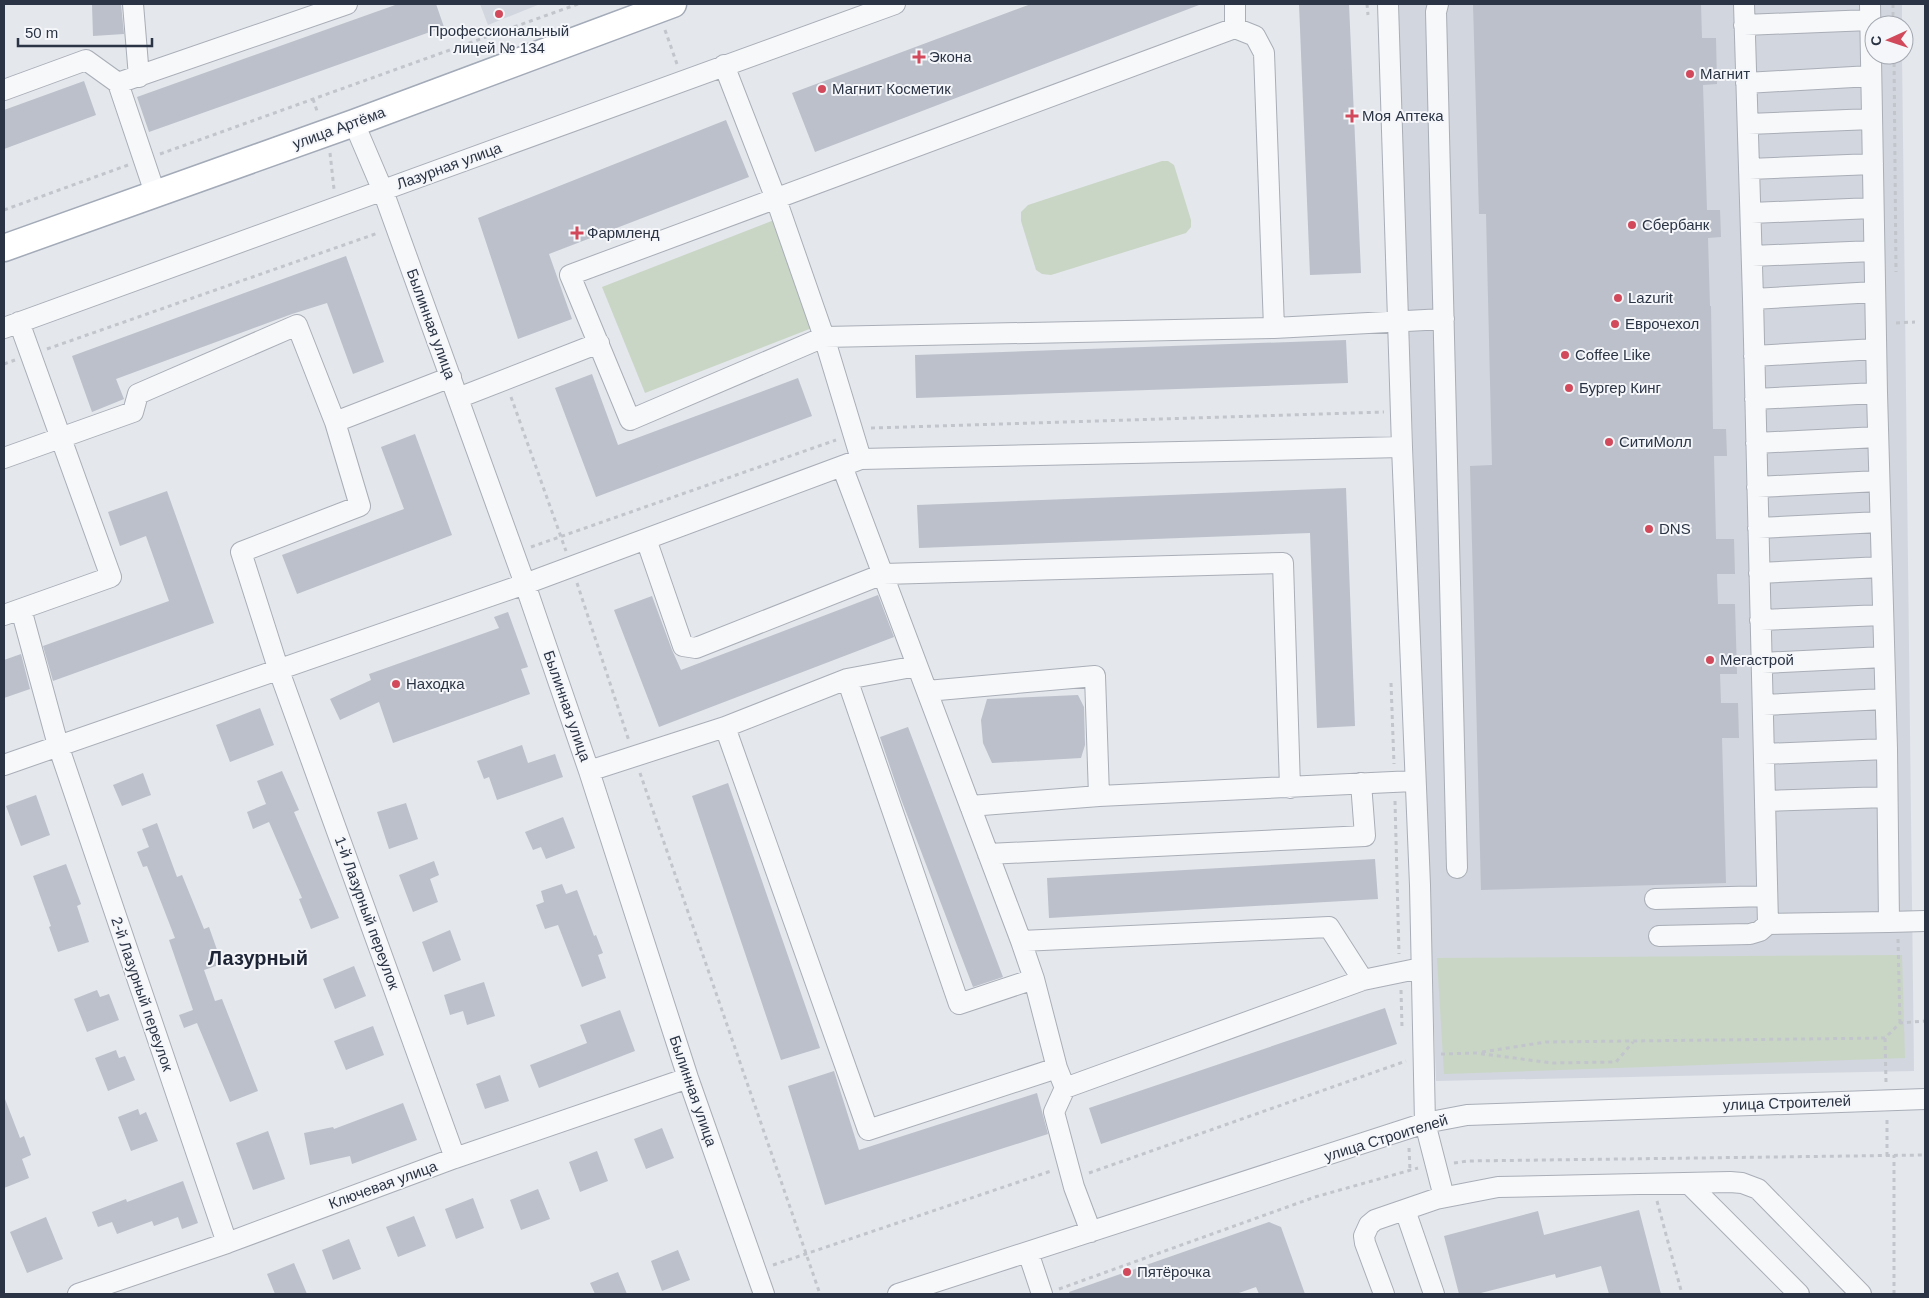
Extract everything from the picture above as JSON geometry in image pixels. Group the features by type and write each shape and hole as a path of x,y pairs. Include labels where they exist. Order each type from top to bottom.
{"main road":[{"name":"улица Артёма","path":"4,248 354,123 668,15"}],"street":[{"path":"133,4 138,76"},
{"path":"118,83 347,4"},
{"name":"Лазурная улица","path":"11,325 895,4"},
{"path":"1235,4 1235,28"},
{"path":"1388,4 1414,781 1420,885 1425,1123 1444,1197"},
{"path":"1438,4 1436,12 1457,868"},
{"path":"1744,4 1768,924"},
{"path":"1744,25 1870,12 1880,522 1887,797 1893,922"},
{"path":"1274,328 1264,52 1255,36 1235,28 570,275 630,420 824,337 1274,328 1444,319"},
{"path":"4,90 86,60 118,83 156,193"},
{"path":"724,65 776,198 824,337 861,459"},
{"path":"1746,83 1871,76"},
{"path":"1748,124 1872,119"},
{"name":"Былинная улица","path":"354,123 396,226 525,584 589,771 688,1078 764,1294"},
{"path":"1749,169 1873,164"},
{"path":"1750,213 1874,208"},
{"path":"1752,256 1874,251"},
{"path":"1753,299 1875,292"},
{"path":"11,325 30,354 111,577 12,612"},
{"path":"4,458 133,412 138,394 297,326 335,422 451,377"},
{"path":"458,398 599,343"},
{"path":"1754,356 1876,349"},
{"path":"1755,399 1877,393"},
{"name":"1-й Лазурный переулок","path":"335,422 360,506 241,552 278,668 455,1158"},
{"path":"1756,443 1878,436"},
{"path":"4,765 278,668 525,584 861,459 1402,447"},
{"path":"842,466 1021,941 1034,979 1057,1068 1065,1088"},
{"path":"1757,487 1880,481"},
{"path":"1758,528 1880,522"},
{"path":"646,539 683,646 696,648 882,574 1283,563 1290,788"},
{"path":"1759,573 1882,567"},
{"name":"2-й Лазурный переулок","path":"12,612 227,1243"},
{"path":"1760,620 1883,615"},
{"path":"1762,663 1884,657"},
{"path":"589,771 725,727 847,679 917,666"},
{"path":"927,691 1095,676 1099,796"},
{"path":"847,679 959,1004 1034,979"},
{"path":"1763,705 1886,700"},
{"path":"725,727 868,1130 1057,1068"},
{"path":"1764,754 1887,749"},
{"path":"970,806 1099,796 1414,781"},
{"path":"988,854 1365,836 1361,783"},
{"path":"1765,801 1887,797"},
{"path":"1655,899 1768,896"},
{"path":"1659,936 1750,934 1760,931 1768,924 1925,921"},
{"path":"1021,941 1329,927 1363,980"},
{"path":"1090,1232 1070,1171 1054,1112 1065,1088 1363,980 1421,968"},
{"name":"Ключевая улица","path":"78,1294 227,1243 455,1158 688,1078"},
{"name":"улица Строителей","path":"898,1294 1425,1123 1467,1115 1925,1099"},
{"path":"1688,1183 1799,1294"},
{"path":"1384,1294 1365,1243 1366,1231 1375,1220 1444,1197 1498,1187 1737,1183 1758,1189 1861,1294"},
{"path":"1405,1210 1434,1294"},
{"path":"1028,1252 1042,1294"}],"path":[{"path":"4,210 578,4"},
{"path":"668,15 682,80"},
{"path":"313,99 320,119"},
{"path":"330,150 336,208"},
{"path":"4,364 396,226"},
{"path":"1896,322 1915,322"},
{"path":"505,380 820,1294"},
{"path":"1893,922 1900,1023"},
{"path":"756,1272 806,1253 1056,1169 1088,1173 1423,1055 1476,1053 1546,1042 1885,1038 1900,1023 1925,1021"},
{"path":"1476,1053 1552,1064 1616,1062 1633,1042"},
{"path":"1894,1155 1894,1294"},
{"path":"1653,1184 1682,1294"}],"shaded area":[{"name":"Профессиональный лицей № 134","path":"480,4 540,4 488,25"},
{"path":"1397,4 1902,4 1902,15 1864,15 1864,65 1902,65 1914,1071 1436,1081"}],"green space":[{"path":"1162,161 1168,161 1174,165 1191,220 1191,227 1186,233 1051,275 1042,274 1036,270 1021,221 1021,212 1028,205"},
{"path":"787,215 830,321 645,393 602,287"},
{"path":"1902,955 1905,1058 1444,1074 1437,958"}],"building":[{"path":"92,4 121,4 124,34 93,36"},
{"path":"398,4 436,4 444,27 149,132 137,97"},
{"path":"1031,4 1199,5 815,152 792,93"},
{"path":"1299,4 1349,4 1361,273 1310,275"},
{"name":"СитиМолл","path":"1473,4 1701,4 1702,38 1716,38 1717,84 1703,85 1707,210 1720,210 1721,237 1708,238 1713,429 1726,429 1727,456 1714,456 1716,539 1734,539 1735,574 1717,574 1718,604 1735,604 1737,674 1720,674 1721,703 1738,703 1739,738 1722,738 1726,883 1481,890 1470,466 1492,465 1486,214 1479,214"},
{"path":"84,81 96,115 4,149 4,110"},
{"path":"726,120 749,177 549,254 572,319 518,339 478,218"},
{"path":"346,256 384,362 353,374 327,303 292,314 116,379 124,399 92,412 72,356"},
{"path":"1346,340 1348,383 916,398 915,355"},
{"path":"592,374 618,445 798,378 812,416 596,497 555,388"},
{"path":"415,434 452,535 297,594 282,555 404,509 381,447"},
{"path":"1346,488 1355,726 1317,728 1310,533 919,548 917,505"},
{"path":"167,491 214,623 53,681 43,646 169,601 146,536 120,546 108,512"},
{"path":"878,595 894,637 659,727 614,610 652,596 681,670"},
{"path":"508,612 528,667 521,669 530,694 393,743 379,702 340,720 330,699 371,680 369,674 499,628 494,617"},
{"path":"21,654 30,689 4,698 4,660"},
{"path":"1078,695 1084,707 1085,745 1081,758 992,763 983,743 981,720 987,699"},
{"path":"260,708 274,745 230,762 216,725"},
{"path":"908,727 1003,977 973,987 901,799 880,737"},
{"path":"522,745 528,763 555,754 563,777 497,800 489,777 484,779 477,761"},
{"path":"282,771 299,810 294,812 339,918 311,929 299,899 302,898 269,822 253,829 247,812 266,804 257,781"},
{"path":"143,773 151,795 122,806 113,785"},
{"path":"728,783 820,1048 781,1060 692,796"},
{"path":"36,795 50,835 21,846 6,806"},
{"path":"406,803 418,839 389,849 377,812"},
{"path":"563,817 575,848 546,859 541,847 533,850 525,832"},
{"path":"157,823 177,877 182,875 204,929 209,927 222,964 204,970 215,1001 222,999 258,1091 230,1102 197,1023 184,1028 179,1015 193,1010 169,940 175,938 147,866 143,867 137,852 149,847 142,829"},
{"path":"1375,859 1378,899 1049,918 1047,878"},
{"path":"434,861 439,875 430,879 438,902 413,912 399,875"},
{"path":"66,864 81,904 77,906 89,942 58,952 33,876"},
{"path":"562,884 566,894 577,890 594,936 596,935 603,953 598,955 606,978 582,987 558,925 545,929 536,905 544,902 541,891"},
{"path":"450,930 461,960 433,972 422,942"},
{"path":"354,966 366,996 335,1009 323,979"},
{"path":"484,982 495,1016 467,1025 463,1011 450,1015 444,995"},
{"path":"97,990 100,997 109,994 119,1020 87,1032 74,999"},
{"path":"1385,1008 1397,1044 1101,1144 1089,1108"},
{"path":"620,1010 635,1051 539,1088 530,1065 587,1043 580,1025"},
{"path":"373,1026 384,1055 346,1070 334,1041"},
{"path":"116,1050 119,1058 125,1056 135,1080 108,1091 95,1058"},
{"path":"834,1071 859,1150 1037,1093 1048,1134 825,1205 788,1086"},
{"path":"500,1075 509,1101 485,1109 476,1084"},
{"path":"5,1099 20,1138 24,1136 31,1155 22,1159 29,1178 4,1188"},
{"path":"403,1103 417,1140 352,1164 350,1156 310,1165 304,1133 333,1127 334,1129"},
{"path":"138,1109 140,1115 146,1112 158,1141 131,1151 118,1117"},
{"path":"662,1128 674,1158 646,1169 634,1139"},
{"path":"268,1131 285,1179 253,1190 236,1143"},
{"path":"597,1151 608,1181 580,1192 569,1162"},
{"path":"183,1181 198,1223 182,1229 178,1217 154,1226 152,1221 117,1234 112,1222 98,1227 92,1212 126,1199 127,1202"},
{"path":"538,1189 550,1219 521,1230 510,1200"},
{"path":"473,1198 484,1228 456,1239 445,1209"},
{"path":"1639,1210 1661,1294 1609,1294 1601,1266 1556,1278 1555,1274 1477,1294 1459,1294 1444,1236 1538,1211 1544,1235"},
{"path":"414,1216 426,1246 398,1257 386,1227"},
{"path":"46,1217 63,1259 27,1273 10,1232"},
{"path":"1269,1222 1281,1227 1305,1294 1259,1294 1256,1287 1236,1294 1070,1294 1069,1292"},
{"path":"349,1239 361,1269 333,1280 322,1250"},
{"path":"678,1250 690,1280 662,1291 651,1261"},
{"path":"294,1263 307,1294 275,1294 267,1274"},
{"path":"618,1272 627,1294 595,1294 590,1283"}],"place":[{"name":"Профессиональный лицей № 134","path":"499,14"},
{"name":"Экона","path":"919,57"},
{"name":"Магнит","path":"1690,74"},
{"name":"Магнит Косметик","path":"822,89"},
{"name":"Моя Аптека","path":"1352,116"},
{"name":"Сбербанк","path":"1632,225"},
{"name":"Фармленд","path":"577,233"},
{"name":"Lazurit","path":"1618,298"},
{"name":"Еврочехол","path":"1615,324"},
{"name":"Coffee Like","path":"1565,355"},
{"name":"Бургер Кинг","path":"1569,388"},
{"name":"СитиМолл","path":"1609,442"},
{"name":"DNS","path":"1649,529"},
{"name":"Мегастрой","path":"1710,660"},
{"name":"Находка","path":"396,684"},
{"name":"Пятёрочка","path":"1127,1272"}],"district":[{"name":"Лазурный","path":"258,958"}]}
